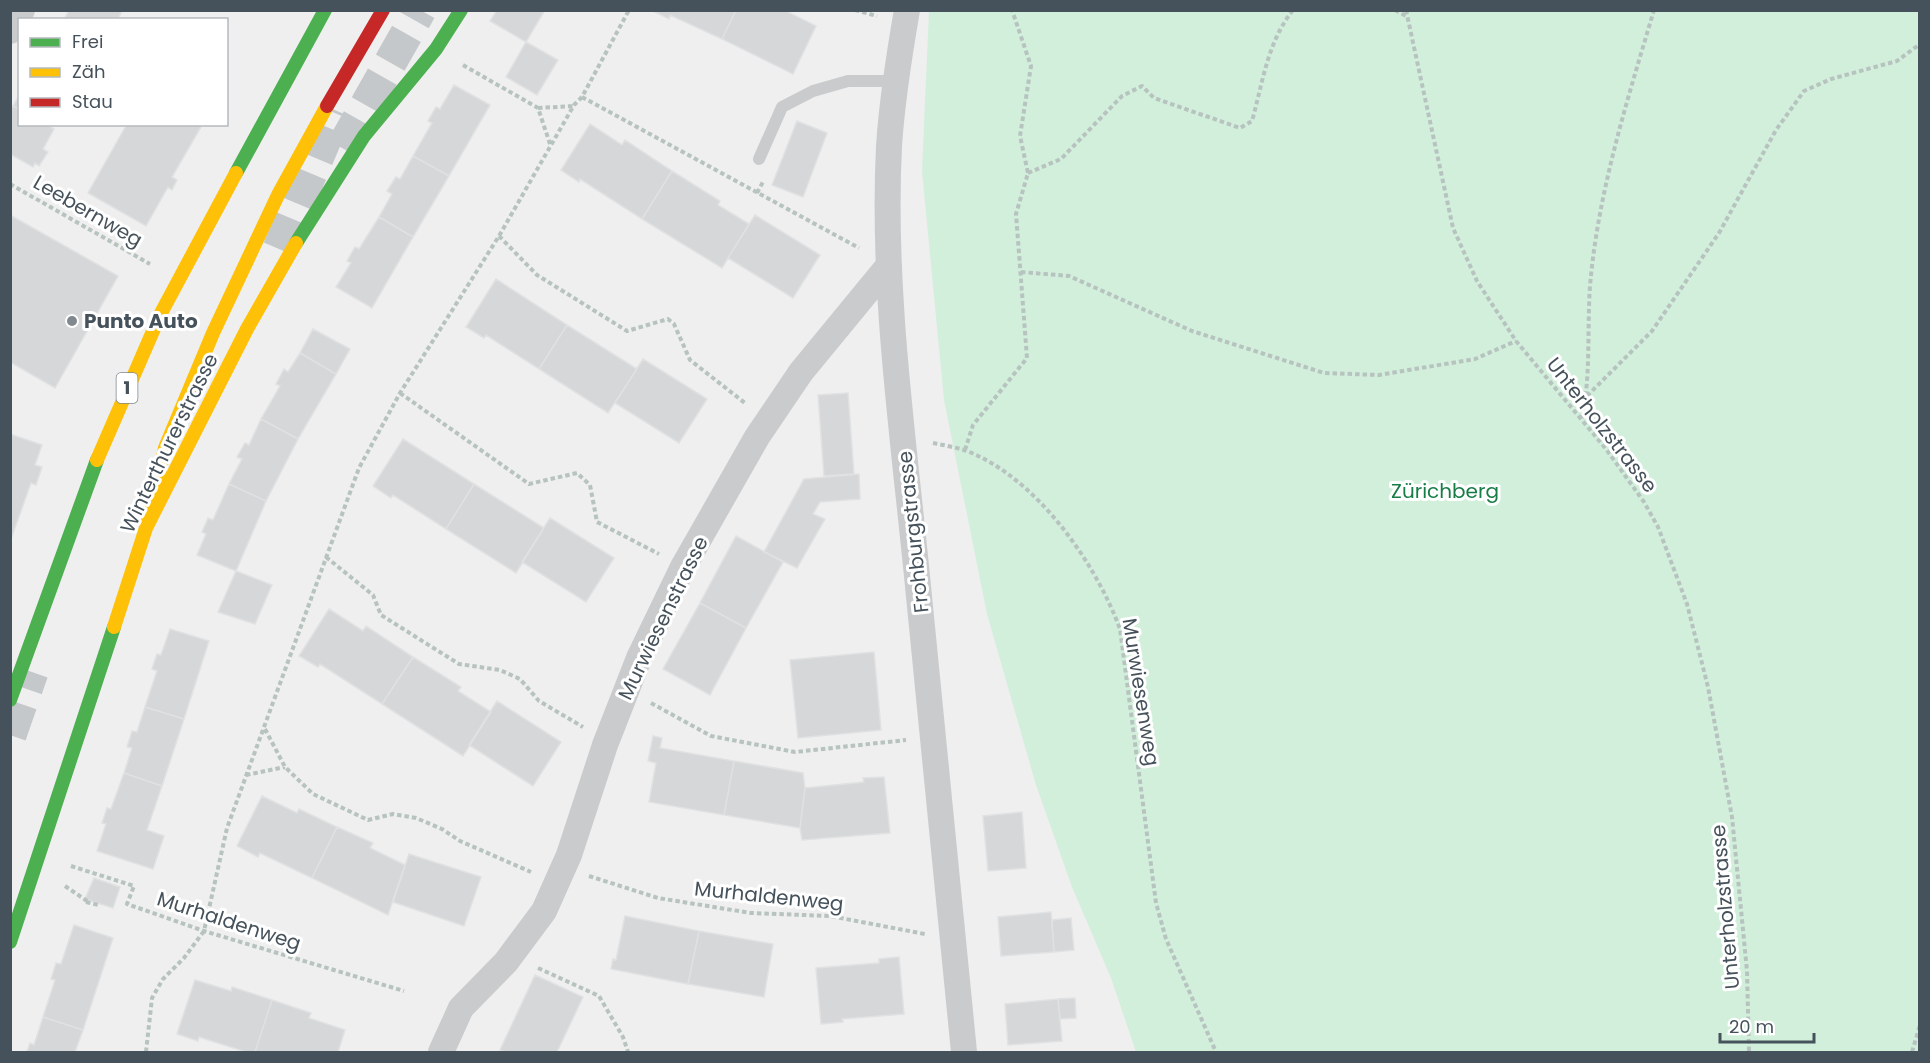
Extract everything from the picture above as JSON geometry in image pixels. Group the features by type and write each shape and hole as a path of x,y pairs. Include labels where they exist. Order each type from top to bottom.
{"main road":[{"name":"1","path":"10,700 87,483 139,358 325,10"},
{"path":"146,528 165,448 213,333 278,195 383,10"},
{"name":"Winterthurerstrasse","path":"10,942 146,528 247,329 312,214 364,136 436,49 461,10"}],"street":[{"path":"10,31 22,10"},
{"name":"Frohburgstrasse","path":"907,10 895,81 889,147 889,265 903,435 946,848 964,1053"},
{"name":"Murwiesenstrasse","path":"441,1053 461,1008 506,962 544,911 569,855 605,745 639,658 683,567 756,438 801,372 889,265"}],"lane":[{"path":"759,159 782,107 813,91 848,81 895,81"}],"path":[{"path":"146,1053 152,998 163,979 184,958 204,931 227,828 359,468 400,393 499,236 574,105 582,97 629,10"},
{"path":"855,10 880,16"},
{"path":"965,451 973,425 1027,358 1016,214 1028,173 1020,136 1031,66 1012,10"},
{"path":"1028,173 1061,159 1122,96 1142,86 1154,98 1240,128 1252,121 1268,53 1281,26 1293,10"},
{"path":"1395,10 1408,17"},
{"name":"Unterholzstrasse","path":"1406,10 1453,228 1477,281 1516,341 1581,419 1644,501 1658,527 1687,604 1708,687 1732,817 1747,971 1749,1053"},
{"path":"1581,419 1587,396 1590,286 1610,159 1654,10"},
{"path":"1587,396 1652,331 1719,232 1776,130 1804,92 1831,79 1897,61 1920,44"},
{"path":"455,60 538,108 574,105"},
{"path":"582,97 859,248"},
{"path":"538,108 550,145"},
{"name":"Leebernweg","path":"10,184 151,264"},
{"path":"499,236 537,275 627,331 668,319 674,324 690,360 751,407"},
{"path":"1021,272 1070,276 1192,331 1324,373 1379,375 1475,358 1516,341"},
{"path":"400,393 529,484 577,473 590,485 597,522 663,556"},
{"name":"Murwiesenweg","path":"903,435 965,451 1003,471 1029,491 1069,539 1094,574 1110,603 1120,628 1156,903 1166,939 1216,1053"},
{"path":"326,556 373,596 381,615 459,664 500,669 520,679 539,701 587,730"},
{"path":"648,702 711,735 795,752 910,739"},
{"path":"264,728 285,767 314,794 368,820 393,814 416,818 442,829 460,841 538,875"},
{"path":"246,775 285,767"},
{"name":"Murhaldenweg","path":"71,866 134,886 127,904 204,931 404,991"},
{"name":"Murhaldenweg","path":"587,876 658,898 751,913 831,916 925,934"},
{"path":"65,886 86,901 99,905"},
{"path":"530,964 599,996 623,1037 628,1053"},
{"path":"1912,1053 1920,1025"}],"green space":[{"name":"Zürichberg","path":"929,11 1919,11 1919,1052 1136,1052 1111,978 1072,887 1036,785 987,614 944,400 922,171"}],"building":[{"path":"69,10 122,10 119,18 65,18"},
{"path":"497,10 545,10 526,42 490,21"},
{"path":"651,10 736,10 722,39 670,15 669,19"},
{"path":"736,10 784,10 816,26 793,74 722,39"},
{"path":"526,42 558,60 537,95 506,77"},
{"path":"454,85 490,105 449,176 413,156 432,123 428,121 436,107 440,109"},
{"path":"18,97 18,108 13,106"},
{"path":"13,106 18,108 18,126 49,126 54,129 43,149 48,152 39,166 35,163 33,167 10,154 10,110"},
{"path":"797,121 827,133 803,197 772,185"},
{"path":"590,124 622,145 625,140 672,171 642,219 580,179 579,182 561,170"},
{"path":"126,126 201,127 172,177 177,180 172,190 168,187 146,226 88,193"},
{"path":"413,156 449,176 413,237 379,217 392,194 387,191 396,177 400,179"},
{"path":"672,171 720,201 718,205 749,224 722,268 642,219"},
{"path":"10,215 118,276 55,388 10,362"},
{"path":"755,215 820,255 793,298 728,258"},
{"path":"379,217 413,237 372,308 336,287 351,263 347,261 355,247 359,249"},
{"path":"496,279 567,325 539,369 486,335 484,338 466,327"},
{"path":"567,325 637,369 608,413 539,369"},
{"path":"313,329 350,349 336,374 300,353"},
{"path":"300,353 336,374 298,439 261,419 280,386 276,384 284,369 288,372"},
{"path":"643,359 707,399 679,443 615,403"},
{"path":"848,393 854,474 824,476 818,395"},
{"path":"261,419 298,439 266,501 229,484 242,459 237,457 245,443 249,445"},
{"path":"10,434 42,445 35,465 42,467 36,485 31,483 10,542"},
{"path":"403,439 474,484 446,529 393,495 391,498 373,486"},
{"path":"859,474 860,499 820,502 813,514 825,519 797,568 764,552 804,479"},
{"path":"229,484 266,501 236,571 197,555 206,534 202,532 208,518 213,520"},
{"path":"474,484 544,528 516,573 446,529"},
{"path":"550,518 614,558 586,602 522,562"},
{"path":"736,536 783,562 746,628 700,603"},
{"path":"236,571 272,585 255,624 218,612"},
{"path":"700,603 746,628 710,695 663,669"},
{"path":"329,609 363,631 366,626 413,657 382,704 320,664 318,667 299,656"},
{"path":"170,629 209,641 184,719 145,707 157,671 152,669 157,654 161,655"},
{"path":"874,652 881,730 798,738 790,660"},
{"path":"413,657 461,687 458,691 491,712 463,756 382,704"},
{"path":"497,701 561,742 533,786 469,745"},
{"path":"145,707 184,719 162,786 124,773 132,748 127,747 132,731 137,732"},
{"path":"653,736 662,738 660,748 734,761 724,815 649,802 656,763 648,761"},
{"path":"734,761 803,773 805,788 800,828 724,815"},
{"path":"124,773 162,786 147,830 164,836 153,869 97,851 106,824 102,823 107,808 111,809"},
{"path":"884,777 890,833 802,840 800,828 805,788 864,782 863,778"},
{"path":"262,796 297,813 299,809 337,827 312,878 260,853 258,857 237,846"},
{"path":"1022,812 1026,868 988,871 983,816"},
{"path":"337,827 373,843 370,848 405,865 388,915 312,878"},
{"path":"409,854 481,877 464,926 393,902"},
{"path":"94,878 120,887 113,908 85,899"},
{"path":"1051,912 1054,952 1001,956 998,917"},
{"path":"625,916 699,931 688,984 611,969 613,959 616,960"},
{"path":"1071,918 1074,950 1054,952 1052,920"},
{"path":"74,925 113,938 83,1030 43,1017 55,980 51,979 56,963 61,964"},
{"path":"699,931 773,944 764,997 688,984"},
{"path":"899,957 904,1014 842,1019 843,1022 821,1024 816,968 879,963 879,959"},
{"path":"535,975 583,997 557,1052 505,1052 500,1050"},
{"path":"195,980 231,991 232,987 272,1000 255,1052 246,1052 199,1037 198,1041 177,1034"},
{"path":"1075,998 1076,1018 1060,1019 1058,999"},
{"path":"1058,999 1062,1041 1008,1045 1005,1004"},
{"path":"272,1000 311,1013 309,1018 345,1030 338,1052 255,1052"},
{"path":"43,1017 83,1030 75,1052 27,1052 30,1043 34,1045"}],"tunnel":[{"path":"342,148 420,10"},
{"path":"279,249 337,111"},
{"path":"10,735 32,672"}],"traffic: fast":[{"path":"236,173 325,10"},
{"path":"296,243 364,136 436,49 461,10"},
{"path":"10,700 97,460"},
{"path":"10,942 114,627"}],"traffic: slow":[{"path":"146,528 165,448 213,333 278,195 327,106"},
{"path":"97,460 160,315 236,173"},
{"path":"114,627 146,528 247,329 296,243"}],"traffic: jam":[{"path":"327,106 383,10"}],"place":[{"name":"Punto Auto","path":"72,321"}]}
